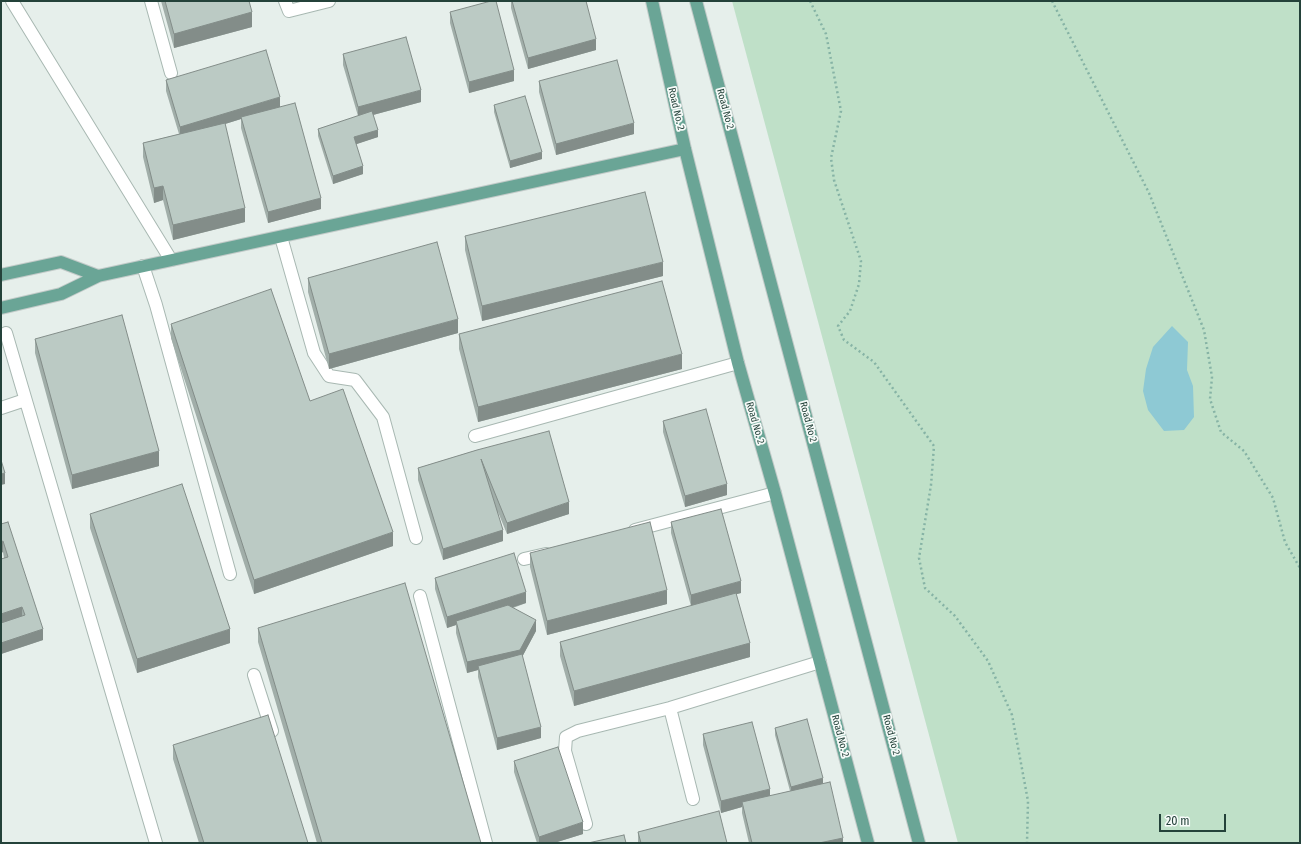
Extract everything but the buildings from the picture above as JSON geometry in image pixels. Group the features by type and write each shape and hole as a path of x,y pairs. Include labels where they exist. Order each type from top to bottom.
{"main road":[{"name":"Road No. 2","path":"652,1 685,149 738,363 775,493 868,843"},
{"name":"Road No 2","path":"696,1 920,843"},
{"path":"1,308 61,294 98,276 685,149"},
{"path":"1,275 61,262 98,276"}],"street":[{"path":"14,1 171,260"},
{"path":"151,1 171,73"},
{"path":"285,1 289,11 329,1"},
{"path":"281,236 314,353 329,376 355,380 384,417 416,538"},
{"path":"143,266 156,305 230,574"},
{"path":"6,334 156,843"},
{"path":"475,436 738,363"},
{"path":"1,408 25,400"},
{"path":"623,533 775,493"},
{"path":"524,559 554,551"},
{"path":"420,596 486,843"},
{"path":"586,824 566,751 566,737 578,731 670,708 820,662"},
{"path":"254,675 275,741"},
{"path":"670,708 693,799"}],"path":[{"path":"810,1 826,34 841,111 831,158 834,180 860,261 859,284 850,311 838,326 844,340 874,362 934,446 931,485 919,558 925,588 955,616 988,662 1012,715 1028,801 1027,843"},
{"path":"1052,1 1149,194 1204,330 1212,376 1210,399 1221,432 1244,451 1274,498 1285,542 1300,568"}],"green space":[{"path":"732,1 1300,1 1300,843 958,843"}],"water":[{"path":"1172,326 1188,342 1187,370 1193,386 1194,417 1184,430 1164,431 1148,410 1143,391 1146,369 1153,347"}]}
